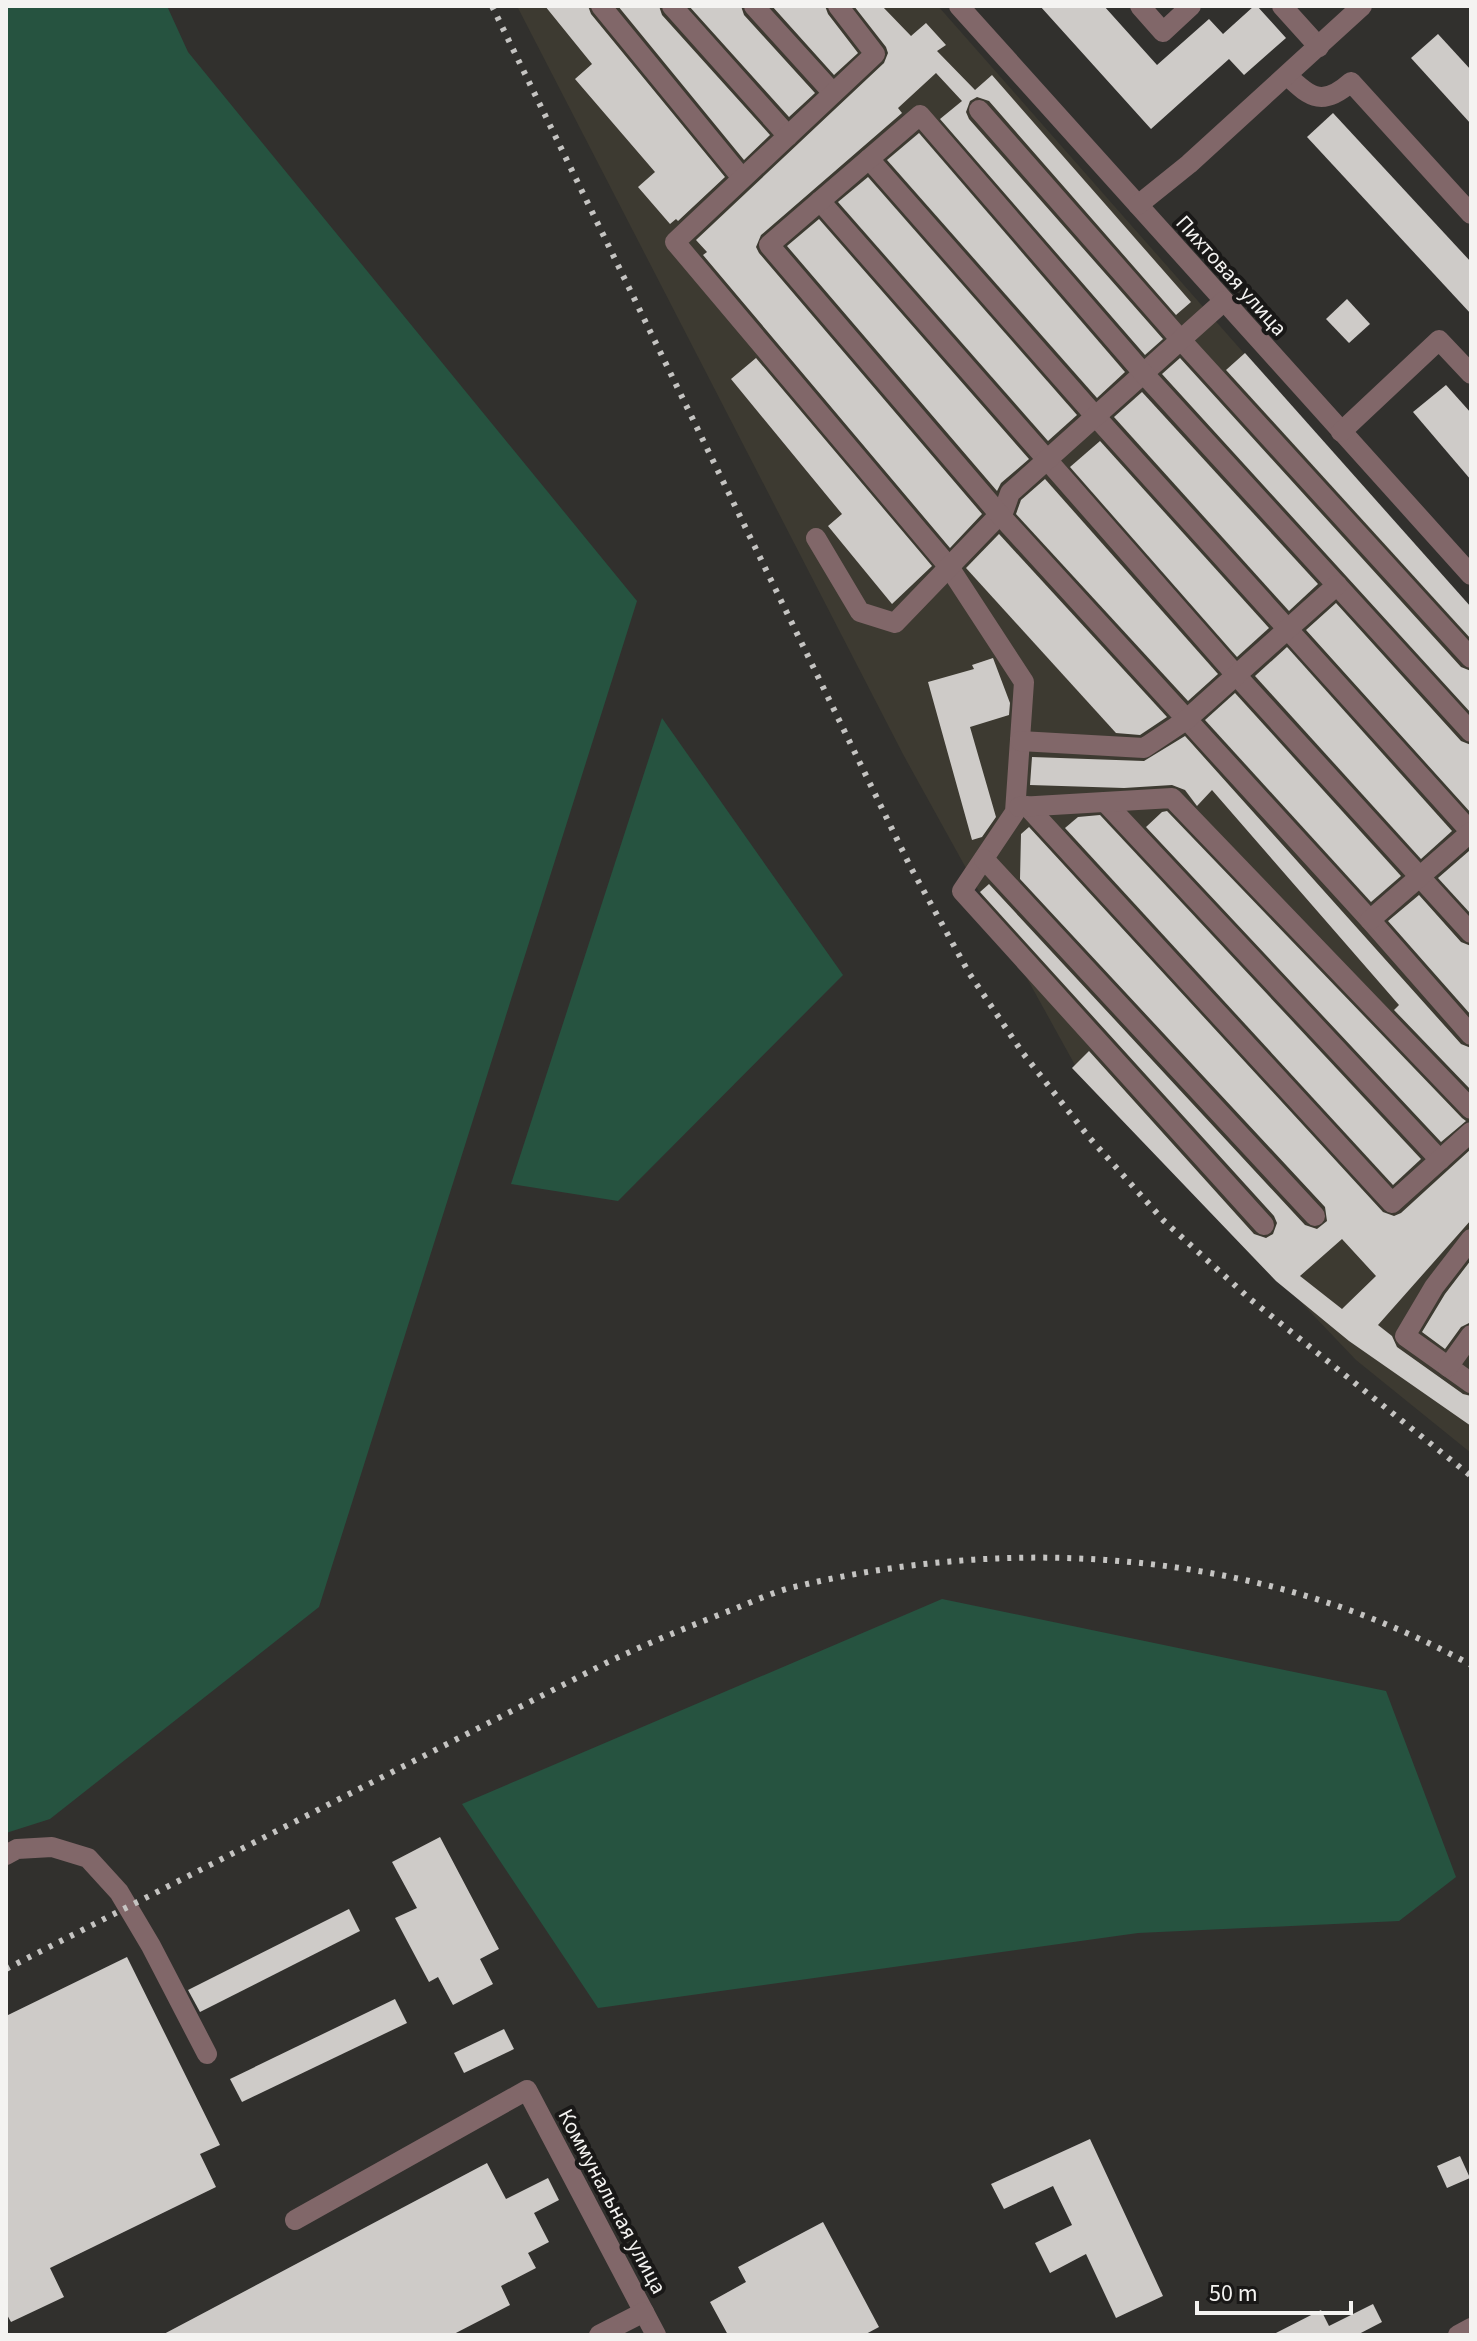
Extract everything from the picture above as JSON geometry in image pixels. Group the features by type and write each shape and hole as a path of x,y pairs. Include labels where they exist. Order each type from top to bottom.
{"street":[{"path":"601,6 742,178"},
{"path":"672,6 788,136"},
{"path":"754,6 833,93"},
{"path":"838,6 875,54 675,242 949,567 1024,682 1020,741 1021,807 1392,1203 1471,1132"},
{"name":"Пихтовая улица","path":"959,6 1471,575"},
{"path":"1140,6 1163,32 1191,6"},
{"path":"1282,6 1319,47"},
{"path":"1138,205 1189,164 1362,6"},
{"path":"1288,76 1305,93 1321,98 1337,94 1351,82 1471,214"},
{"path":"979,110 1181,340 1471,658"},
{"path":"1471,732 1144,374 920,115 769,245 1000,515 1471,1035"},
{"path":"869,159 1096,417 1471,832 1370,920"},
{"path":"820,201 1236,675 1471,933"},
{"path":"816,538 860,612 895,623 1000,515 1010,493 1224,301"},
{"path":"1341,432 1439,340 1471,374"},
{"path":"1020,741 1144,748 1186,720 1337,585"},
{"path":"1264,1225 962,891 1021,807 1172,798 1471,1109"},
{"path":"1105,802 1440,1160"},
{"path":"984,859 1315,1216"},
{"path":"1471,1239 1434,1287 1405,1336 1471,1383"},
{"path":"1448,1367 1471,1335"},
{"path":"6,1855 17,1849 52,1847 88,1858 119,1892 207,2054"},
{"name":"Коммунальная улица","path":"295,2220 527,2090 656,2335"},
{"path":"599,2335 644,2312"},
{"path":"1458,2335 1471,2328"}],"shaded area":[{"path":"517,6 938,6 1471,611 1471,1453 1356,1360 1075,1065 904,756"}],"green space":[{"path":"6,6 167,6 188,52 637,601 319,1607 50,1819 6,1833"},
{"path":"662,718 843,975 618,1201 511,1184"},
{"path":"942,1599 1386,1691 1456,1877 1399,1921 1138,1933 598,2008 462,1804"}],"building":[{"path":"545,6 588,6 591,14 725,177 678,221 676,219 670,224 638,187 655,172 575,79 592,64"},
{"path":"618,6 659,6 662,15 770,135 744,160"},
{"path":"689,6 741,6 744,15 815,93 789,117"},
{"path":"772,6 825,6 858,53 834,75"},
{"path":"854,6 882,6 911,36 926,23 946,45 937,51 975,90 992,75 1191,302 1176,315 989,101 977,97 970,101 966,112 969,119 1163,339 1145,355 940,119 962,101 936,73 898,108 902,113 761,235 756,247 759,253 982,514 950,548 703,255 707,252 696,240 884,63 888,53 886,47"},
{"path":"1040,6 1104,6 1157,65 1209,19 1223,34 1254,6 1286,38 1244,75 1229,59 1151,129"},
{"path":"1438,34 1471,70 1471,124 1411,58"},
{"path":"1333,113 1471,262 1471,314 1307,137"},
{"path":"919,133 1125,372 1097,398 887,160"},
{"path":"868,177 1077,415 1048,441 838,202"},
{"path":"819,219 1029,459 1001,483 997,491 787,246"},
{"path":"1347,299 1370,324 1349,343 1326,319"},
{"path":"1245,353 1471,607 1471,639 1226,370"},
{"path":"756,358 932,566 892,604 828,526 842,514 731,379"},
{"path":"1180,358 1461,667 1471,671 1471,713 1162,374"},
{"path":"1446,385 1471,413 1471,480 1413,412"},
{"path":"1142,392 1318,584 1289,611 1114,417"},
{"path":"1100,441 1269,628 1237,657 1070,467"},
{"path":"1045,479 1218,674 1188,701 1016,514 1021,500"},
{"path":"999,534 1167,717 1140,735 1116,733 966,568"},
{"path":"1336,603 1461,741 1471,745 1471,813 1306,630"},
{"path":"1287,647 1452,831 1421,859 1255,676"},
{"path":"993,658 1010,703 1009,715 970,727 996,817 982,837 972,840 928,682 974,669 972,665"},
{"path":"1235,693 1401,876 1371,902 1205,720"},
{"path":"1185,736 1461,1044 1471,1048 1471,1090 1394,1010 1399,1005 1212,790 1197,806 1185,790 1172,785 1124,788 1030,785 1032,757 1144,761"},
{"path":"1167,811 1466,1121 1441,1142 1146,827"},
{"path":"1100,815 1421,1159 1393,1185 1065,828 1078,817"},
{"path":"1029,827 1383,1212 1394,1216 1401,1213 1471,1149 1471,1220 1378,1325 1392,1336 1397,1347 1463,1394 1471,1396 1471,1426 1349,1341 1276,1281 1072,1068 1089,1051 1254,1234 1266,1238 1273,1234 1277,1223 1274,1216 980,892 989,884 1305,1225 1317,1229 1327,1221 1325,1207 1020,879 1021,834","holes":["1342,1239 1376,1276 1342,1309 1300,1276"]},
{"path":"1469,851 1471,853 1471,914 1438,878"},
{"path":"1419,895 1461,942 1471,946 1471,1015 1388,921"},
{"path":"1471,1260 1471,1322 1461,1327 1445,1349 1422,1332"},
{"path":"440,1837 499,1949 480,1959 493,1984 453,2005 438,1977 429,1982 395,1918 417,1908 392,1862"},
{"path":"349,1909 360,1931 200,2012 188,1990"},
{"path":"127,1957 220,2145 200,2154 216,2187 50,2268 64,2297 11,2322 6,2313 6,2016"},
{"path":"395,1999 407,2023 242,2102 230,2079"},
{"path":"504,2029 514,2049 464,2073 454,2053"},
{"path":"1090,2139 1163,2296 1116,2318 1086,2254 1050,2273 1035,2243 1072,2225 1053,2186 1004,2209 991,2184"},
{"path":"1460,2156 1470,2178 1447,2188 1437,2166"},
{"path":"487,2163 506,2199 548,2178 559,2200 534,2213 549,2242 528,2253 536,2268 501,2286 510,2305 452,2335 162,2335"},
{"path":"823,2222 879,2327 864,2335 728,2335 710,2302 746,2282 738,2267"},
{"path":"1373,2304 1382,2322 1357,2335 1272,2335 1321,2310 1329,2326"}],"railway":[{"path":"492,6 910,866 969,973 1022,1052 1088,1136 1164,1221 1250,1299 1471,1476"},
{"path":"6,1969 606,1663 685,1628 790,1588 876,1571 963,1560 1051,1558 1138,1563 1225,1576 1310,1597 1392,1627 1471,1665"}]}
